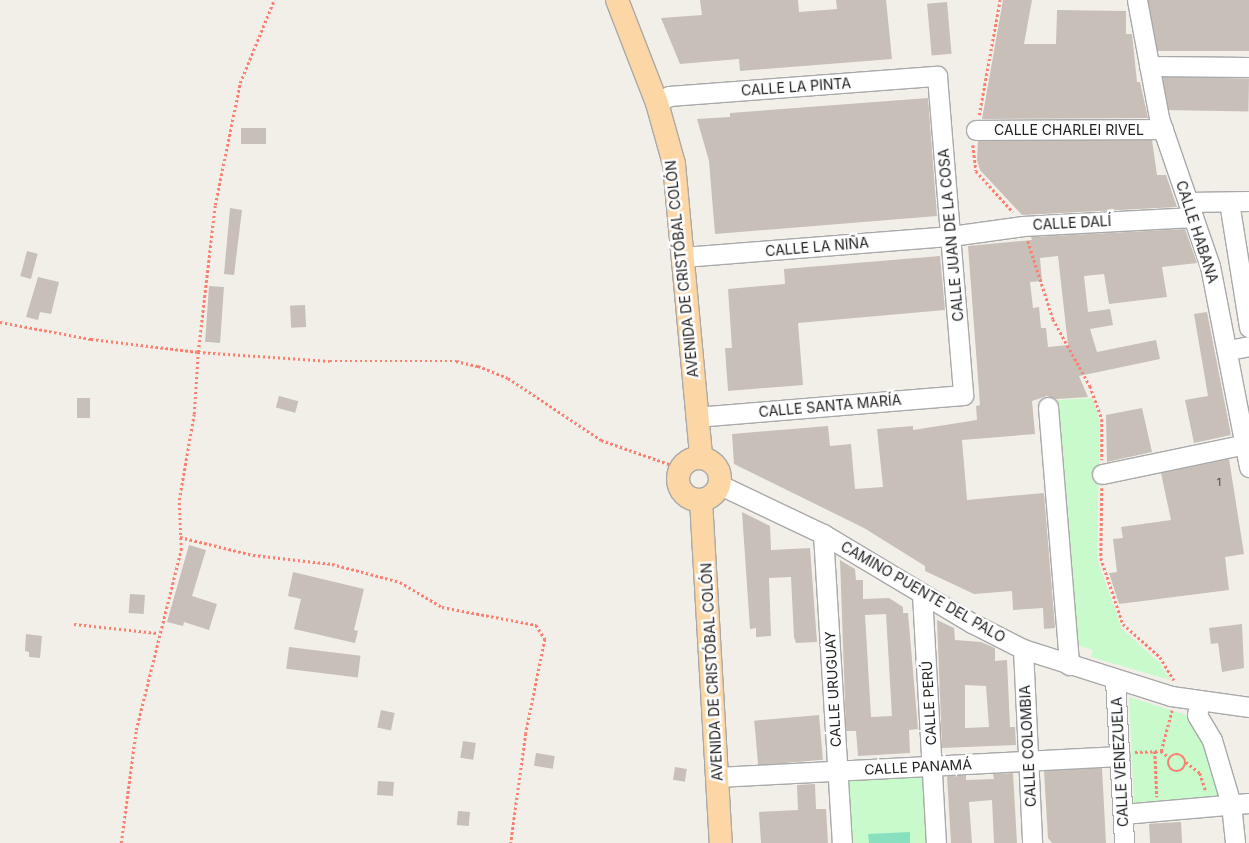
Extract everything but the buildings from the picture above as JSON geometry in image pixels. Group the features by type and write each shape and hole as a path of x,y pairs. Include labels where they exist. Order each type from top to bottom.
{"main road":[{"name":"AVENIDA DE CRISTÓBAL COLÓN","path":"617,0 657,103 674,164 701,457"},
{"path":"701,457 712,461 719,472 720,485 713,495 701,500 692,500 682,493 677,482 680,468 688,460 701,457"},
{"name":"AVENIDA DE CRISTÓBAL COLÓN","path":"701,500 721,843"}],"street":[{"name":"CALLE HABANA","path":"1137,0 1163,129 1210,266 1246,434 1249,467"},
{"path":"1149,66 1249,67"},
{"name":"CALLE LA PINTA","path":"657,103 669,96 937,76"},
{"name":"CALLE JUAN DE LA COSA","path":"937,76 963,395"},
{"name":"CALLE CHARLEI RIVEL","path":"976,130 1163,129"},
{"name":"CALLE DALÍ","path":"951,236 1023,226 1191,210 1229,202 1249,201"},
{"path":"1229,202 1249,327"},
{"name":"CALLE LA NIÑA","path":"683,257 951,236"},
{"path":"1229,350 1249,346"},
{"name":"CALLE SANTA MARÍA","path":"696,417 963,395"},
{"path":"1048,407 1069,665"},
{"path":"1102,474 1246,434"},
{"name":"CAMINO PUENTE DEL PALO","path":"720,485 823,534 922,594 1023,649 1172,701 1249,707"},
{"name":"CALLE URUGUAY","path":"823,534 842,843"},
{"name":"CALLE PERÚ","path":"922,594 936,843"},
{"name":"CALLE COLOMBIA","path":"1023,649 1032,843"},
{"name":"CALLE VENEZUELA","path":"1115,680 1125,754 1124,843"},
{"path":"1200,702 1197,715 1212,740 1240,804 1235,843"},
{"name":"CALLE PANAMÁ","path":"717,778 1125,754"},
{"path":"1123,814 1240,804"}],"path":[{"path":"121,843 136,730 180,550 179,500 194,414 198,352 215,205 240,83 274,0"},
{"path":"1000,0 972,147 976,171 1023,226 1053,319 1090,386 1102,419 1100,558 1123,624 1160,657 1174,680 1172,701 1161,751"},
{"path":"0,322 90,339 198,352 330,361 456,361 478,366 508,378 601,440 680,468"},
{"path":"180,537 253,555 332,564 400,582 442,607 536,625 545,639 526,733 511,843"},
{"path":"74,624 158,634"},
{"path":"1155,751 1157,802"},
{"path":"1125,754 1161,751 1169,757"},
{"path":"1169,757 1178,753 1200,773 1208,798"},
{"path":"1169,757 1168,766 1174,772 1183,770 1186,761"}],"green space":[{"path":"1092,398 1100,422 1097,559 1122,629 1160,663 1170,680 1091,657 1093,650 1062,640 1044,401"},
{"path":"1129,697 1196,718 1224,797 1134,804"},
{"path":"926,776 930,843 849,843 846,780"},
{"path":"910,832 910,843 869,843 868,834"}]}
